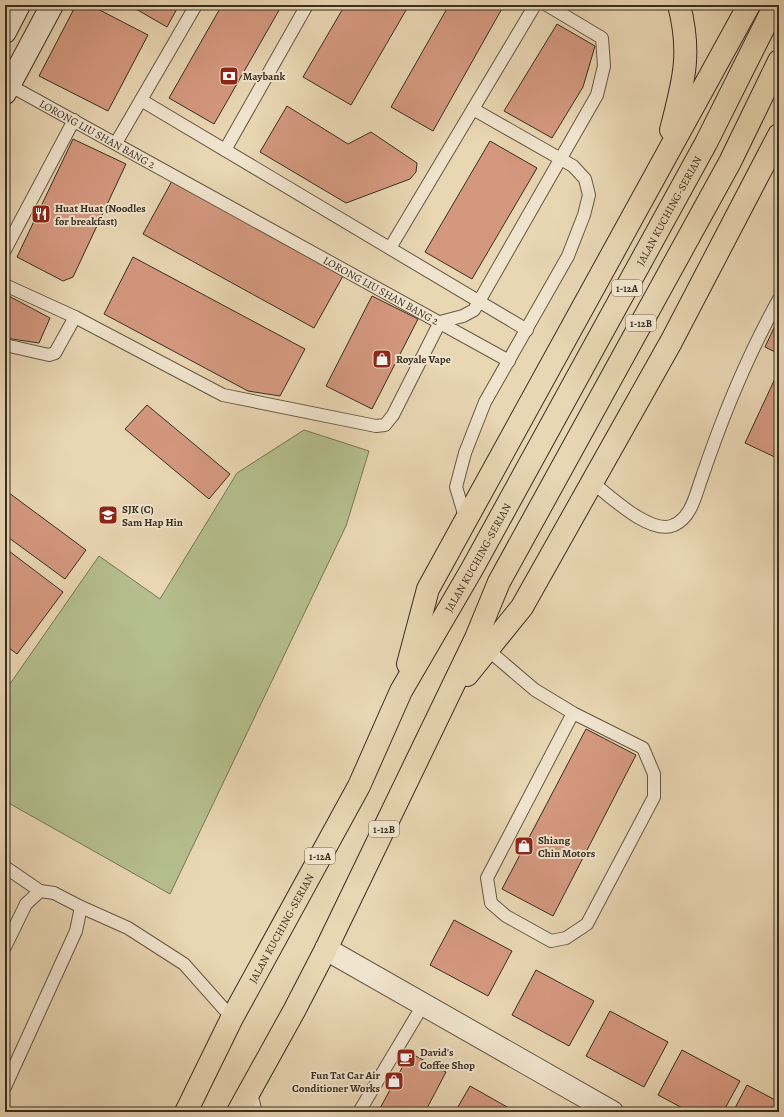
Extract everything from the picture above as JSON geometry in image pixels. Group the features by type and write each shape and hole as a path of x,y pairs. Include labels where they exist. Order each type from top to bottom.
{"highway":[{"path":"664,159 684,80 687,54 679,5"},
{"path":"401,691 428,589 749,5"},
{"name":"JALAN KUCHING-SERIAN","path":"186,1112 232,1018 358,786 401,691 472,569 706,143 775,5"},
{"name":"1-12B","path":"238,1112 294,1011 326,949 396,806 440,709 476,638 499,582 730,162 779,61"},
{"path":"440,709 522,606 671,342 777,141"}],"street":[{"path":"5,32 19,5"},
{"path":"7,89 52,5"},
{"path":"326,949 612,1112"}],"lane":[{"path":"116,143 196,5"},
{"path":"225,150 307,5"},
{"path":"390,248 535,5"},
{"path":"440,322 469,314 480,302 597,95 604,66 602,38 547,5"},
{"name":"LORONG LIU SHAN BANG 2","path":"5,285 75,317 224,395 376,426 385,425 393,415 440,322 74,120 7,89"},
{"path":"141,100 527,330"},
{"path":"466,520 456,487 465,453 485,402 568,256 584,216 589,195 585,179 573,166 473,109"},
{"path":"5,250 74,120"},
{"path":"592,482 643,521 660,527 674,526 688,515 717,433 741,372 779,299"},
{"path":"5,345 49,355 55,353 75,317"},
{"path":"440,322 509,360"},
{"path":"488,650 535,690 573,713 643,748 654,774 654,796 587,924 566,938 551,941 506,916 491,903 488,878 573,713"},
{"path":"5,868 40,891 54,893 128,928 184,964 232,1018"},
{"path":"5,947 26,904 40,891"},
{"path":"5,1087 76,931 81,907"},
{"path":"359,1112 423,1005"},
{"path":"250,1090 256,1112"}],"green space":[{"path":"304,430 369,451 346,526 170,894 5,801 5,691 99,556 160,599 237,473"}],"building":[{"path":"76,5 90,5 148,35 108,111 39,76"},
{"path":"129,5 179,5 167,27"},
{"path":"222,5 282,5 214,124 169,98"},
{"path":"345,5 409,5 351,105 303,77"},
{"path":"449,5 504,5 433,131 391,107"},
{"path":"557,24 595,46 583,87 552,138 504,111"},
{"path":"287,106 348,144 371,132 417,163 416,172 410,179 346,203 260,152"},
{"path":"73,139 126,164 73,277 63,281 17,257"},
{"path":"490,141 537,168 472,279 425,252"},
{"path":"172,181 343,276 314,328 143,234"},
{"path":"133,257 305,349 280,396 248,391 104,314"},
{"path":"5,294 50,318 39,343 5,338"},
{"path":"372,296 418,319 372,409 326,386"},
{"path":"779,317 779,354 765,347"},
{"path":"779,370 779,459 745,443"},
{"path":"147,405 230,474 209,499 125,429"},
{"path":"5,490 86,550 65,579 5,535"},
{"path":"5,548 63,592 17,654 5,645"},
{"path":"586,729 636,755 553,916 502,889"},
{"path":"454,920 512,951 488,996 430,965"},
{"path":"536,970 594,1001 569,1046 512,1015"},
{"path":"610,1011 668,1042 644,1087 586,1056"},
{"path":"682,1050 740,1081 723,1112 690,1112 658,1095"},
{"path":"410,1053 446,1072 425,1112 378,1112"},
{"path":"747,1085 779,1102 779,1112 733,1112"},
{"path":"470,1086 516,1112 455,1112"}],"place":[{"name":"Maybank","path":"229,76"},
{"name":"Huat Huat (Noodles for breakfast)","path":"41,214"},
{"name":"Royale Vape","path":"382,359"},
{"name":"SJK (C) Sam Hap Hin","path":"108,515"},
{"name":"Shiang Chin Motors","path":"524,846"},
{"name":"David's Coffee Shop","path":"406,1058"},
{"name":"Fun Tat Car Air Conditioner Works","path":"394,1081"}]}
